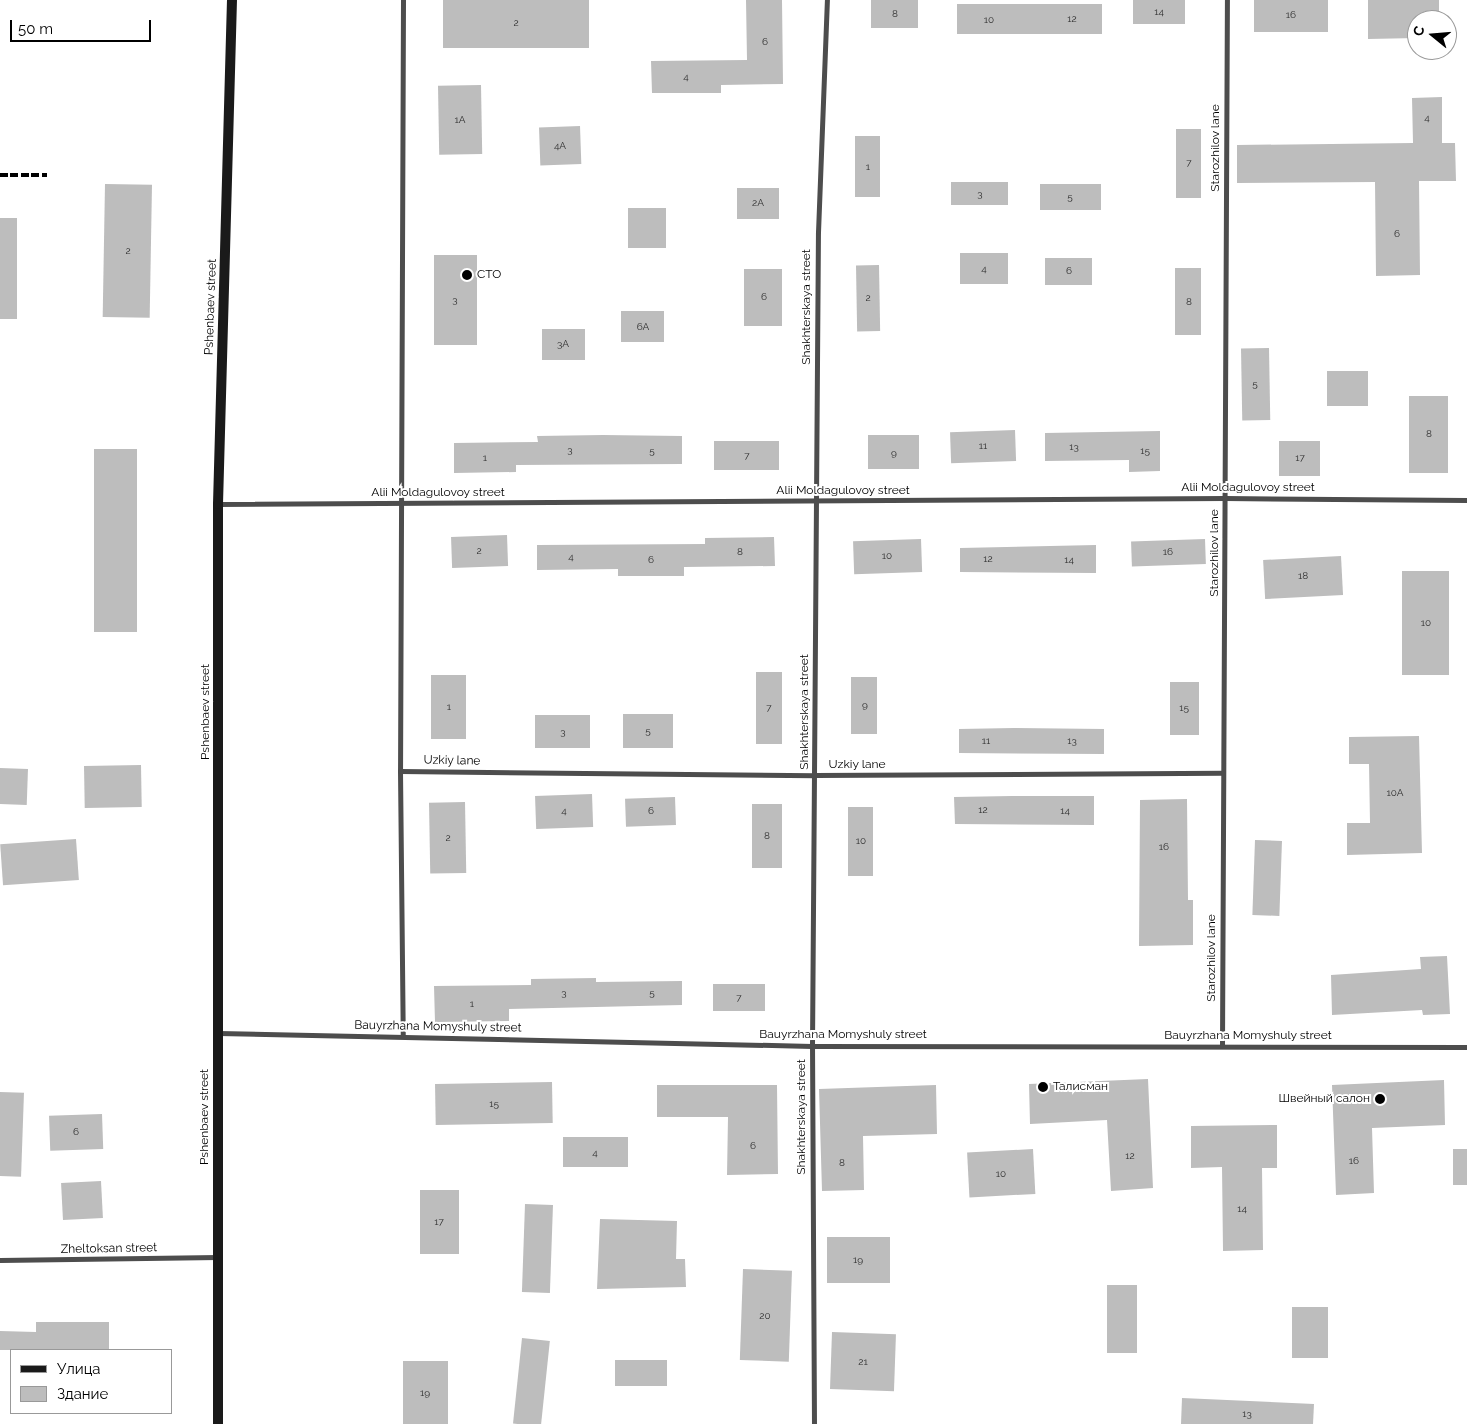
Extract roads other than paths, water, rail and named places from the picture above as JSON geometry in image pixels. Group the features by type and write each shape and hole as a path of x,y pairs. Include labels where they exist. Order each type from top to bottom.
{"street":[{"name":"Pshenbaev street","path":"218,1424 218,504 232,0"},
{"path":"402,0 403,503 400,771 403,1036"},
{"name":"Shakhterskaya street","path":"814,1424 812,1046 818,232 827,0"},
{"name":"Starozhilov lane","path":"1222,1046 1227,0"},
{"name":"Alii Moldagulovoy street","path":"218,504 1225,498 1467,500"},
{"name":"Uzkiy lane","path":"400,771 815,775 1224,773"},
{"name":"Bauyrzhana Momyshuly street","path":"218,1033 812,1046 1467,1047"},
{"name":"Zheltoksan street","path":"0,1260 218,1258"}],"railway":[{"path":"0,175 47,175"}],"place":[{"name":"СТО","path":"467,275"},
{"name":"Талисман","path":"1043,1087"},
{"name":"Швейный салон","path":"1380,1099"}]}
